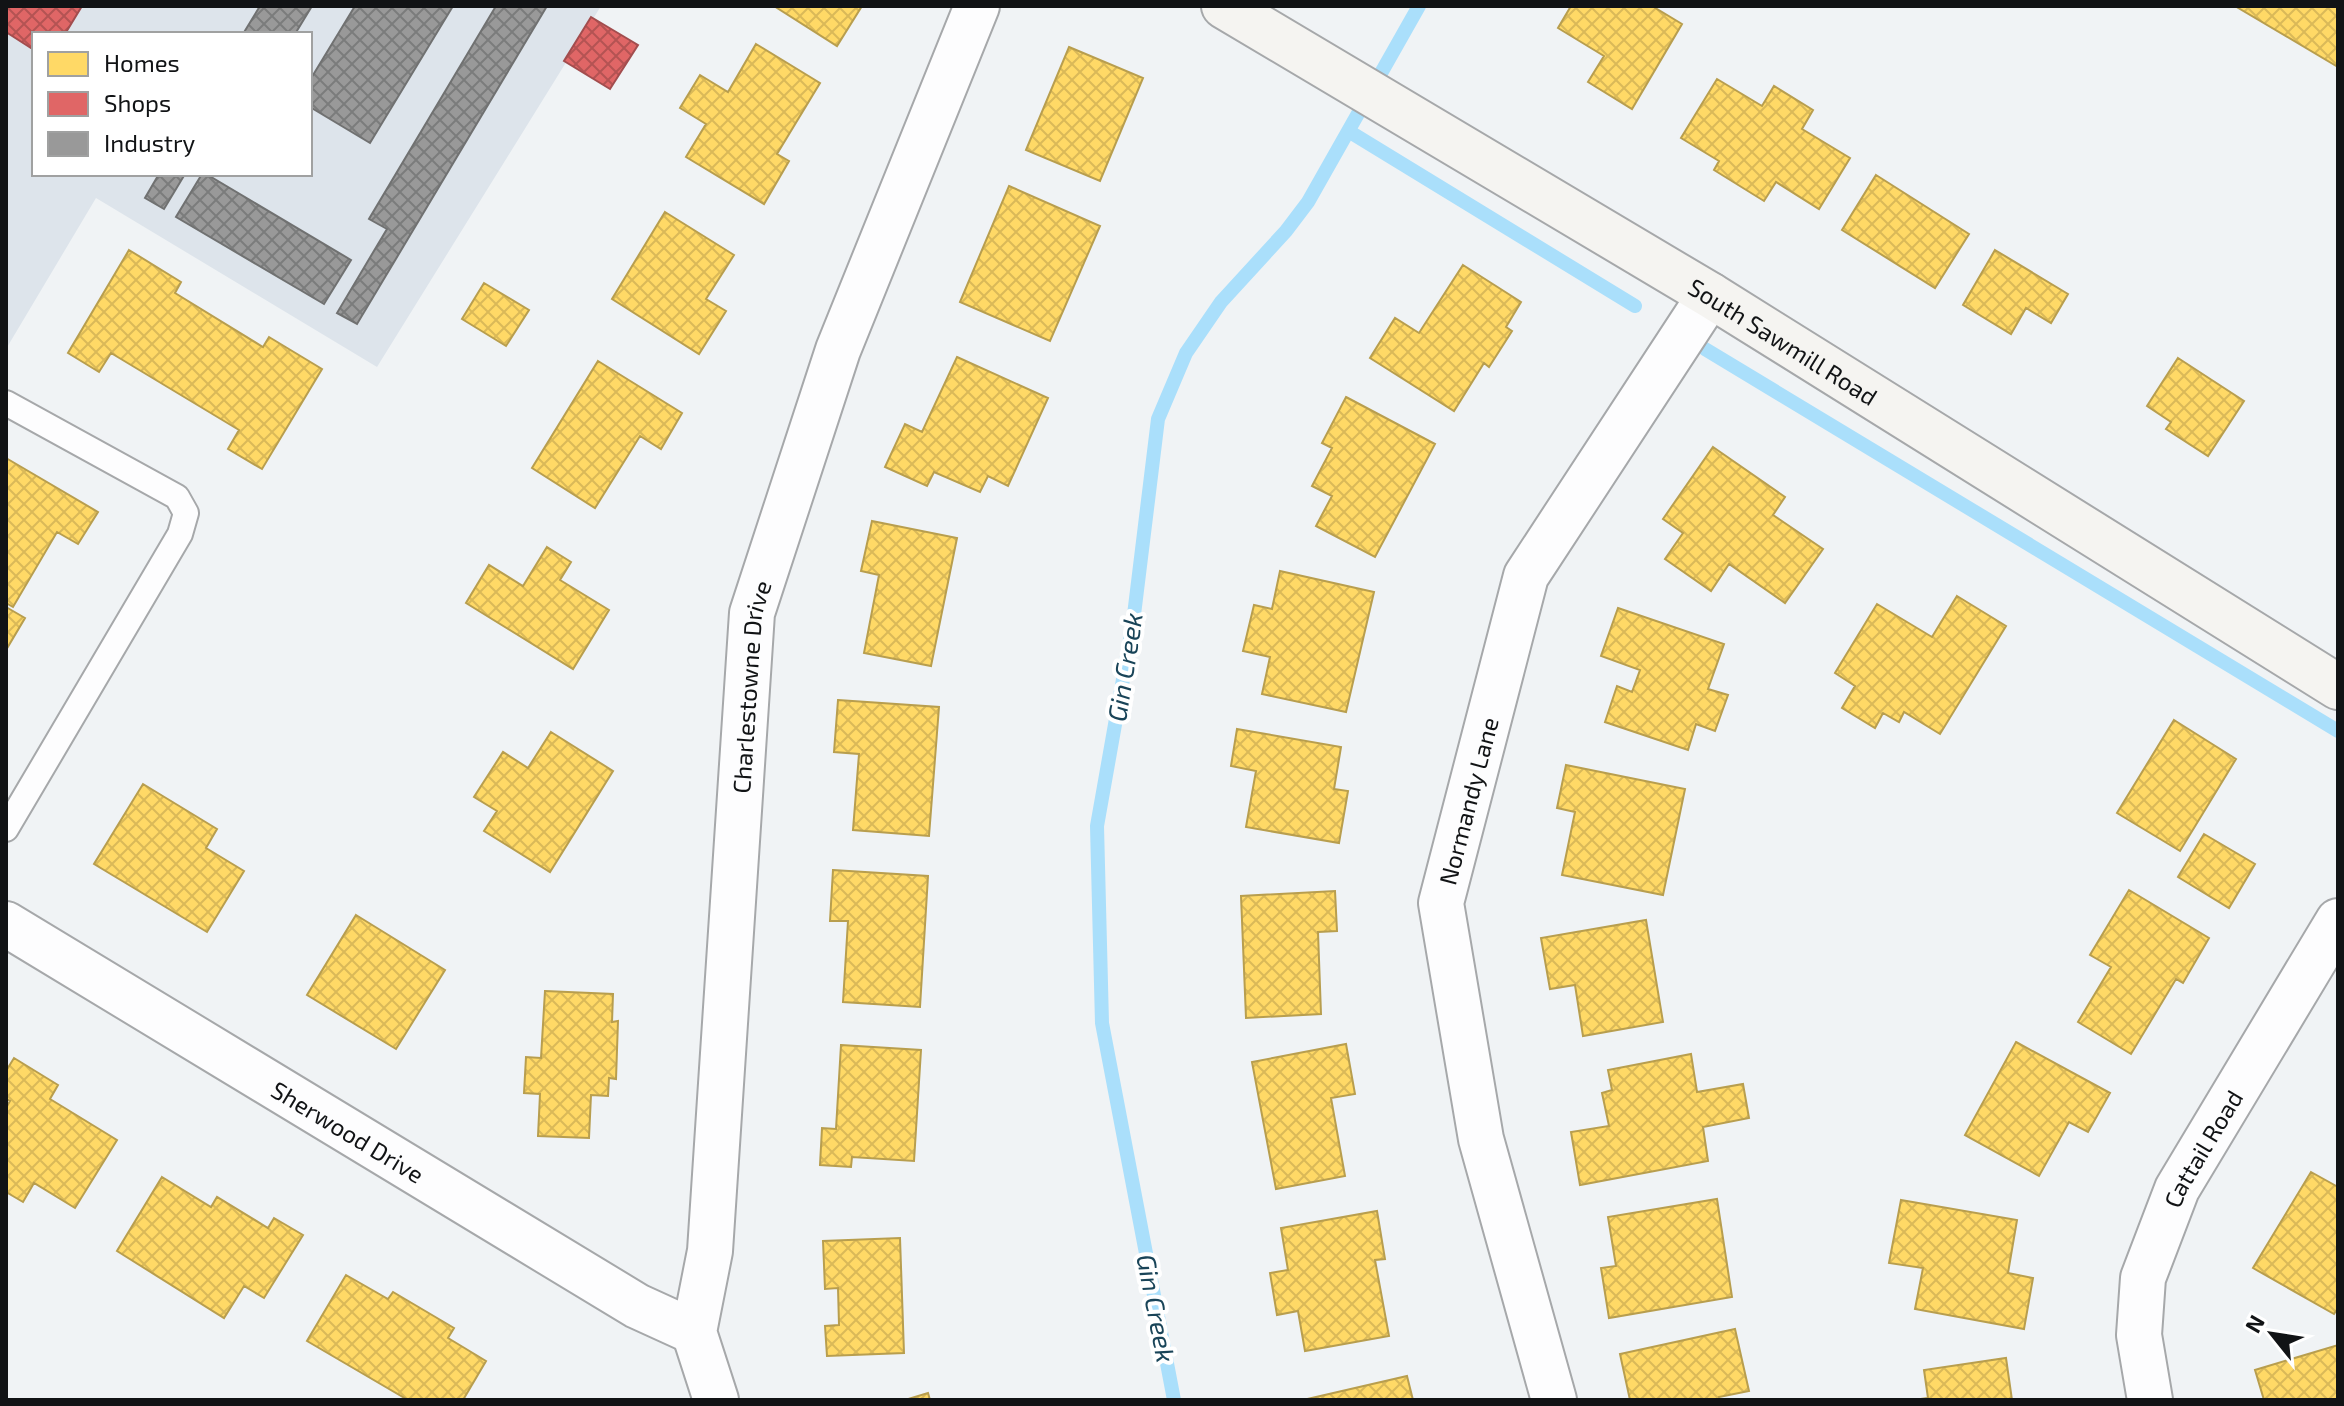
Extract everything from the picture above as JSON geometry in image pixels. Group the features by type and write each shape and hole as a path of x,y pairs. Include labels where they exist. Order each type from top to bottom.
{"street":[{"name":"Charlestowne Drive","path":"716,1400 694,1332 710,1251 752,613 838,350 977,6"},
{"name":"South Sawmill Road","path":"1224,6 1710,295 2338,687"},
{"name":"Normandy Lane","path":"1554,1400 1481,1139 1441,903 1526,576 1710,295"},
{"name":"Cattail Road","path":"2150,1400 2139,1335 2143,1278 2177,1189 2338,921"},
{"name":"Sherwood Drive","path":"6,924 637,1306 694,1332"}],"lane":[{"path":"6,403 177,497 186,513 180,534 6,829"}],"shaded area":[{"path":"6,6 601,6 377,367 96,198 6,349"}],"building: Homes":[{"path":"774,6 862,6 837,46"},
{"path":"1571,6 1652,6 1682,24 1632,109 1588,82 1604,56 1558,28"},
{"path":"2235,6 2338,6 2338,67"},
{"path":"756,44 820,83 777,154 789,161 764,204 686,157 706,124 680,108 700,75 728,92"},
{"path":"1069,47 1143,78 1100,181 1026,150"},
{"path":"1717,79 1762,106 1774,86 1813,110 1802,129 1850,158 1819,209 1776,182 1764,201 1714,170 1719,161 1681,138"},
{"path":"1876,175 1969,234 1935,288 1842,230"},
{"path":"1009,186 1100,226 1050,341 960,302"},
{"path":"665,212 734,255 706,299 726,311 699,354 612,299"},
{"path":"129,250 181,282 175,293 263,347 269,337 322,369 262,469 228,449 239,430 111,353 99,372 68,353"},
{"path":"1995,250 2068,294 2051,323 2026,308 2011,334 1963,305"},
{"path":"1463,265 1521,302 1506,327 1512,331 1489,367 1484,363 1454,411 1370,358 1395,318 1419,333"},
{"path":"484,283 529,310 506,346 462,319"},
{"path":"957,357 1048,398 1008,486 988,476 980,492 934,472 927,486 885,467 905,424 922,432"},
{"path":"2178,358 2244,401 2208,456 2166,429 2171,422 2147,406"},
{"path":"598,361 682,413 661,449 640,436 595,508 532,468"},
{"path":"1346,397 1435,444 1375,557 1316,526 1332,496 1312,486 1332,448 1322,443"},
{"path":"1713,447 1785,497 1773,515 1823,549 1785,603 1729,564 1711,591 1665,559 1683,533 1663,519"},
{"path":"6,458 98,512 78,544 57,532 13,607 6,603"},
{"path":"872,521 957,538 931,666 864,653 879,575 861,571"},
{"path":"547,547 571,562 560,580 609,610 573,669 466,603 489,565 523,586"},
{"path":"1280,571 1374,592 1346,712 1262,694 1270,657 1243,651 1254,605 1272,609"},
{"path":"1957,596 2006,626 1940,734 1904,712 1899,722 1883,713 1875,728 1842,708 1855,686 1835,673 1877,604 1932,637"},
{"path":"6,607 25,618 6,650"},
{"path":"1618,608 1724,644 1708,689 1728,695 1715,731 1696,724 1688,750 1605,722 1617,686 1632,692 1640,670 1601,656"},
{"path":"838,700 939,707 929,836 853,830 859,754 834,752"},
{"path":"2174,720 2236,759 2180,851 2117,813"},
{"path":"1237,729 1341,747 1334,789 1348,791 1339,843 1246,827 1256,771 1231,766"},
{"path":"551,732 613,771 550,872 484,831 497,811 474,797 503,752 528,768"},
{"path":"1566,765 1685,789 1663,895 1562,875 1575,812 1557,808"},
{"path":"143,784 217,829 206,848 244,871 207,932 94,864"},
{"path":"2204,834 2255,864 2229,908 2178,877"},
{"path":"833,870 928,876 920,1007 843,1002 848,921 830,921"},
{"path":"2129,890 2209,938 2183,983 2176,979 2131,1054 2078,1022 2111,967 2090,955"},
{"path":"1335,891 1337,931 1318,932 1321,1014 1246,1018 1241,896"},
{"path":"356,915 445,970 396,1049 307,995"},
{"path":"1646,920 1663,1022 1583,1036 1575,985 1550,989 1541,938"},
{"path":"545,991 613,994 612,1022 618,1021 616,1079 609,1078 608,1096 591,1095 589,1138 538,1136 540,1094 524,1093 526,1057 541,1058"},
{"path":"2016,1042 2110,1093 2088,1132 2069,1122 2039,1176 1965,1135"},
{"path":"1346,1044 1355,1094 1331,1098 1345,1176 1276,1189 1252,1062"},
{"path":"841,1045 921,1050 914,1161 852,1157 851,1167 820,1165 822,1128 836,1129"},
{"path":"1691,1054 1697,1092 1743,1084 1749,1118 1703,1127 1708,1161 1580,1185 1571,1132 1609,1126 1602,1093 1612,1090 1608,1070"},
{"path":"14,1058 58,1085 50,1099 117,1140 75,1208 34,1183 23,1202 6,1192 6,1108 10,1101 6,1099 6,1071"},
{"path":"2311,1172 2338,1187 2338,1308 2334,1314 2253,1268"},
{"path":"162,1177 211,1207 217,1197 268,1228 274,1218 303,1235 264,1298 244,1286 224,1318 117,1251"},
{"path":"1717,1199 1732,1297 1609,1318 1601,1268 1616,1266 1608,1217"},
{"path":"1901,1200 2017,1220 2008,1273 2033,1278 2024,1329 1915,1309 1923,1268 1889,1263"},
{"path":"1377,1211 1385,1259 1375,1260 1389,1336 1305,1351 1298,1311 1277,1315 1270,1273 1288,1270 1281,1228"},
{"path":"900,1238 904,1353 827,1356 825,1326 839,1325 838,1288 825,1289 823,1241"},
{"path":"346,1275 388,1299 393,1292 454,1328 448,1338 486,1361 463,1400 408,1400 307,1341"},
{"path":"1735,1329 1749,1391 1719,1397 1720,1400 1630,1400 1620,1354"},
{"path":"2338,1345 2338,1400 2264,1400 2255,1370"},
{"path":"2006,1358 2012,1400 1913,1400 1928,1398 1924,1370"},
{"path":"1407,1376 1413,1400 1303,1400"},
{"path":"928,1393 930,1400 905,1400"}],"building: Shops":[{"path":"6,6 82,6 66,32 32,32 32,49 6,32"},
{"path":"591,17 638,45 610,89 564,61"}],"building: Industry":[{"path":"260,6 312,6 296,32 244,32"},
{"path":"355,6 453,6 370,143 312,108 312,77"},
{"path":"496,6 547,6 357,324 337,313 387,229 369,219"},
{"path":"158,176 184,176 164,209 145,198"},
{"path":"201,176 209,176 351,260 324,304 176,217"}],"waterway":[{"name":"Gin Creek","path":"1174,1400 1102,1023 1097,826 1133,623 1158,419 1186,353 1221,302 1286,231 1308,202 1419,6"},
{"path":"1350,132 1635,306"},
{"path":"1705,349 2338,731"}]}
